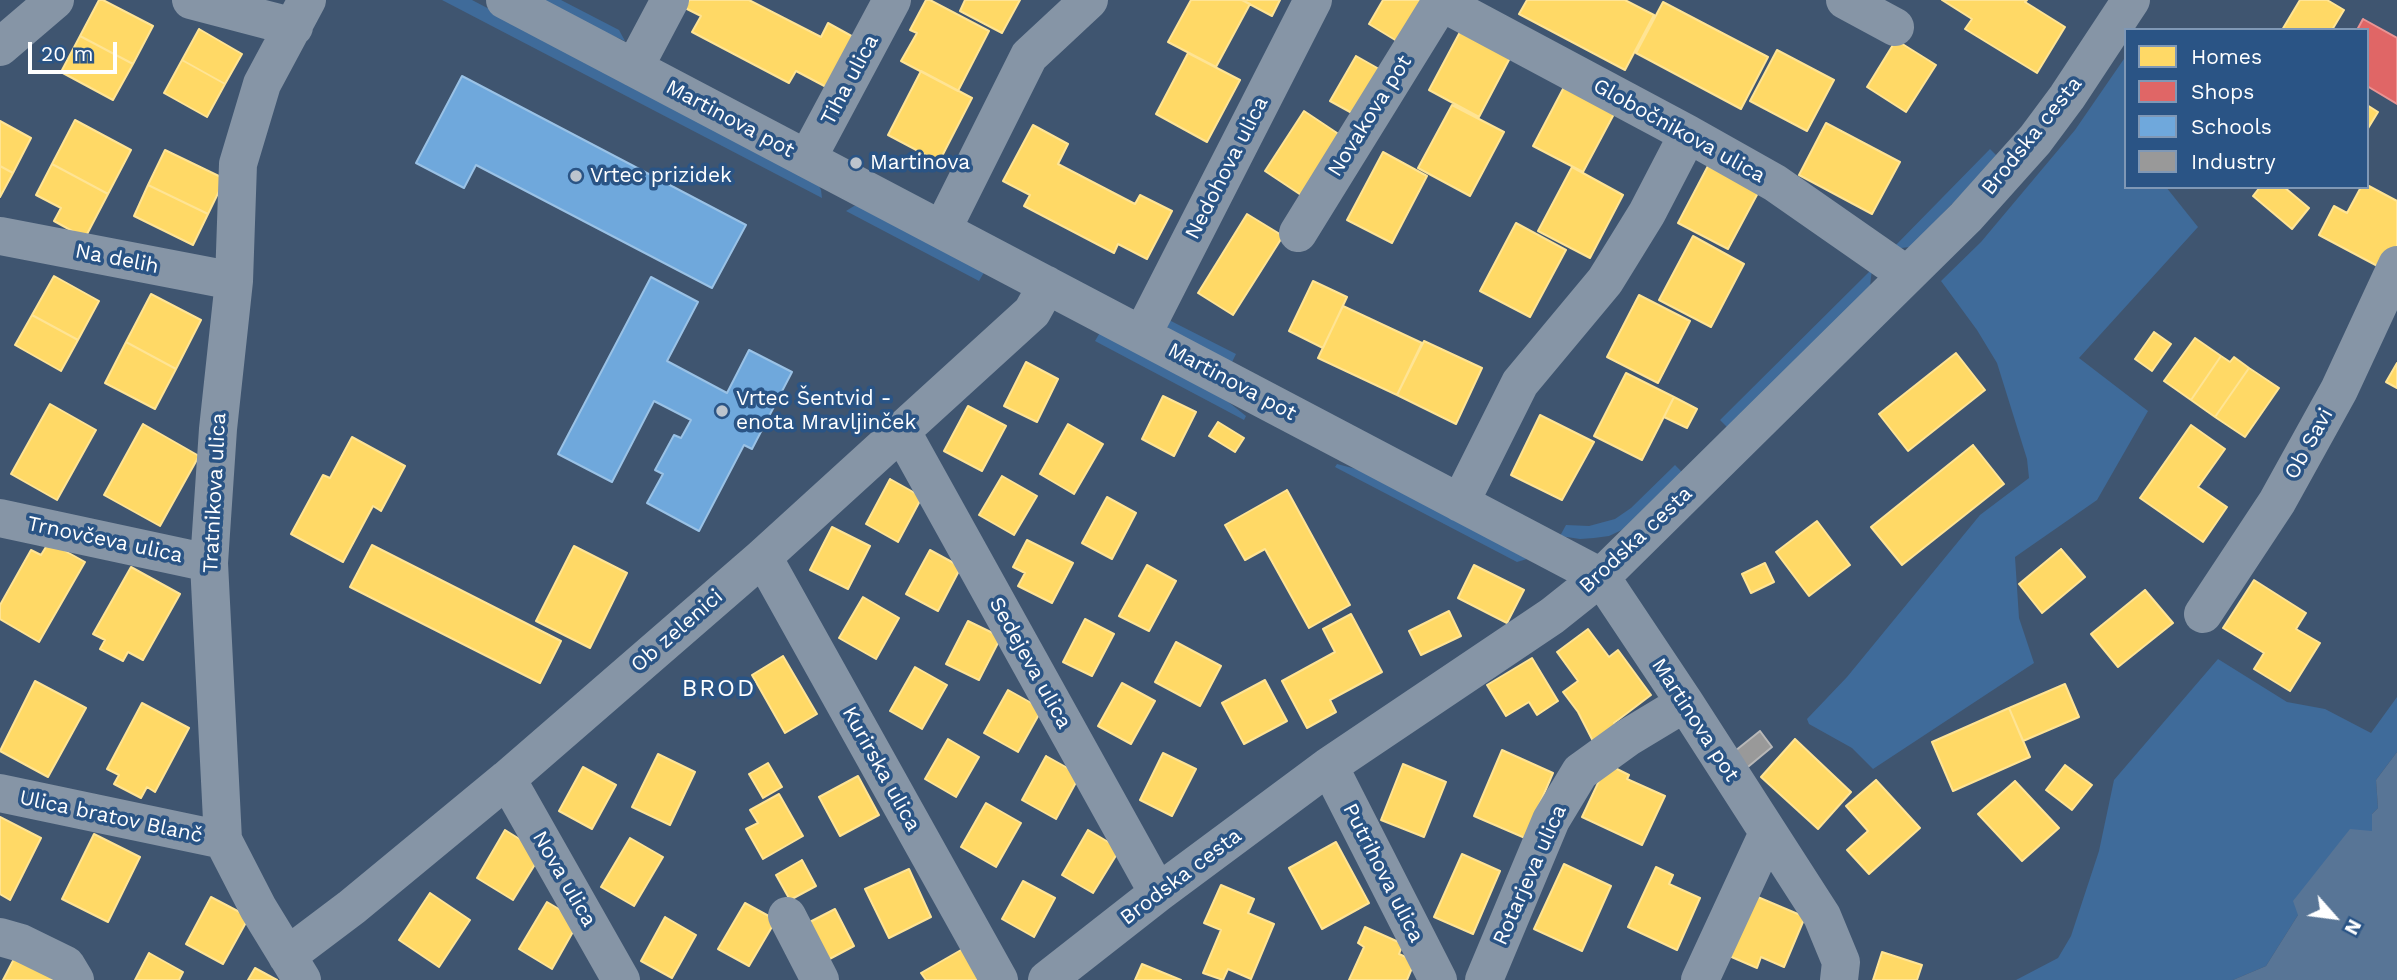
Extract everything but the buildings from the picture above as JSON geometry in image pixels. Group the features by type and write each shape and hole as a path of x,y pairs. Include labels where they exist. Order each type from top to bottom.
{"street":[{"path":"0,47 55,0"},
{"path":"191,0 301,13"},
{"name":"Martinova pot","path":"505,0 1601,577 1822,916 1841,962 1839,980"},
{"path":"634,68 670,0"},
{"name":"Tiha ulica","path":"807,159 892,0"},
{"path":"942,230 1030,55 1090,0"},
{"name":"Nedohova ulica","path":"1142,335 1313,0"},
{"path":"1845,0 1895,27"},
{"name":"Brodska cesta","path":"1059,976 1158,893 1329,766 1552,616 1601,577 1966,217 2035,140 2131,0"},
{"name":"Globočnikova ulica","path":"1441,1 1775,184 1908,275"},
{"name":"Novakova pot","path":"1298,233 1441,1"},
{"name":"Tratnikova ulica","path":"295,968 223,840 209,563 218,429 233,281 238,164 262,84 301,13"},
{"path":"1460,503 1520,383 1605,281 1647,213 1688,134"},
{"name":"Na delih","path":"0,236 233,281"},
{"name":"Ob Savi","path":"2203,614 2277,502 2339,390 2397,265"},
{"name":"Ob zelenici","path":"295,968 352,907 507,779 763,557 902,432 1032,312 1047,285"},
{"name":"Sedejeva ulica","path":"902,432 1158,893"},
{"name":"Trnovčeva ulica","path":"0,517 209,563"},
{"name":"Kurirska ulica","path":"763,557 999,980"},
{"name":"Rotarjeva ulica","path":"1484,980 1551,820 1580,772 1627,738 1685,703"},
{"name":"Putrihova ulica","path":"1329,766 1433,977"},
{"name":"Nova ulica","path":"507,779 621,980"},
{"name":"Ulica bratov Blanč","path":"0,793 223,840"},
{"path":"1700,980 1767,835"},
{"path":"787,916 820,980"},
{"path":"0,937 21,943 66,965 75,980"}],"shaded area":[{"path":"442,0 472,0 816,180 822,198"},
{"path":"531,0 561,0 619,30 625,41"},
{"path":"2124,59 2124,189 2168,189 2198,227 2079,358 2148,411 2097,500 2015,557 2019,618 2034,663 1873,769 1852,748 1809,724 1807,719 1847,677 1980,515 2029,478 2027,459 1997,363 1941,281 1981,242 2075,130"},
{"path":"1990,149 1998,157 1910,247 1892,249"},
{"path":"860,206 986,269 979,281 846,211"},
{"path":"1872,269 1870,286 1729,429 1720,420"},
{"path":"1169,320 1236,354 1230,366 1178,339 1165,324"},
{"path":"1102,329 1207,385 1246,416 1244,420 1095,341"},
{"path":"1337,464 1379,475 1527,559 1517,562 1335,467"},
{"path":"1675,465 1684,474 1624,529 1609,536 1594,538 1560,536 1566,525 1589,526 1615,519 1631,508"},
{"path":"2218,659 2287,702 2325,709 2371,733 2397,697 2397,752 2376,780 2378,808 2372,814 2372,831 2298,915 2266,966 2233,980 2016,980 2058,958 2071,936 2099,851 2114,780"},
{"path":"2397,752 2397,980 2233,980 2266,966 2298,915 2293,901 2350,829 2372,831 2372,814 2378,808 2376,780"}],"place":[{"name":"Martinova","path":"856,163"},
{"name":"Vrtec prizidek","path":"576,176"},
{"name":"Vrtec Šentvid - enota Mravljinček","path":"722,411"}],"district":[{"name":"BROD","path":"719,689"}]}
